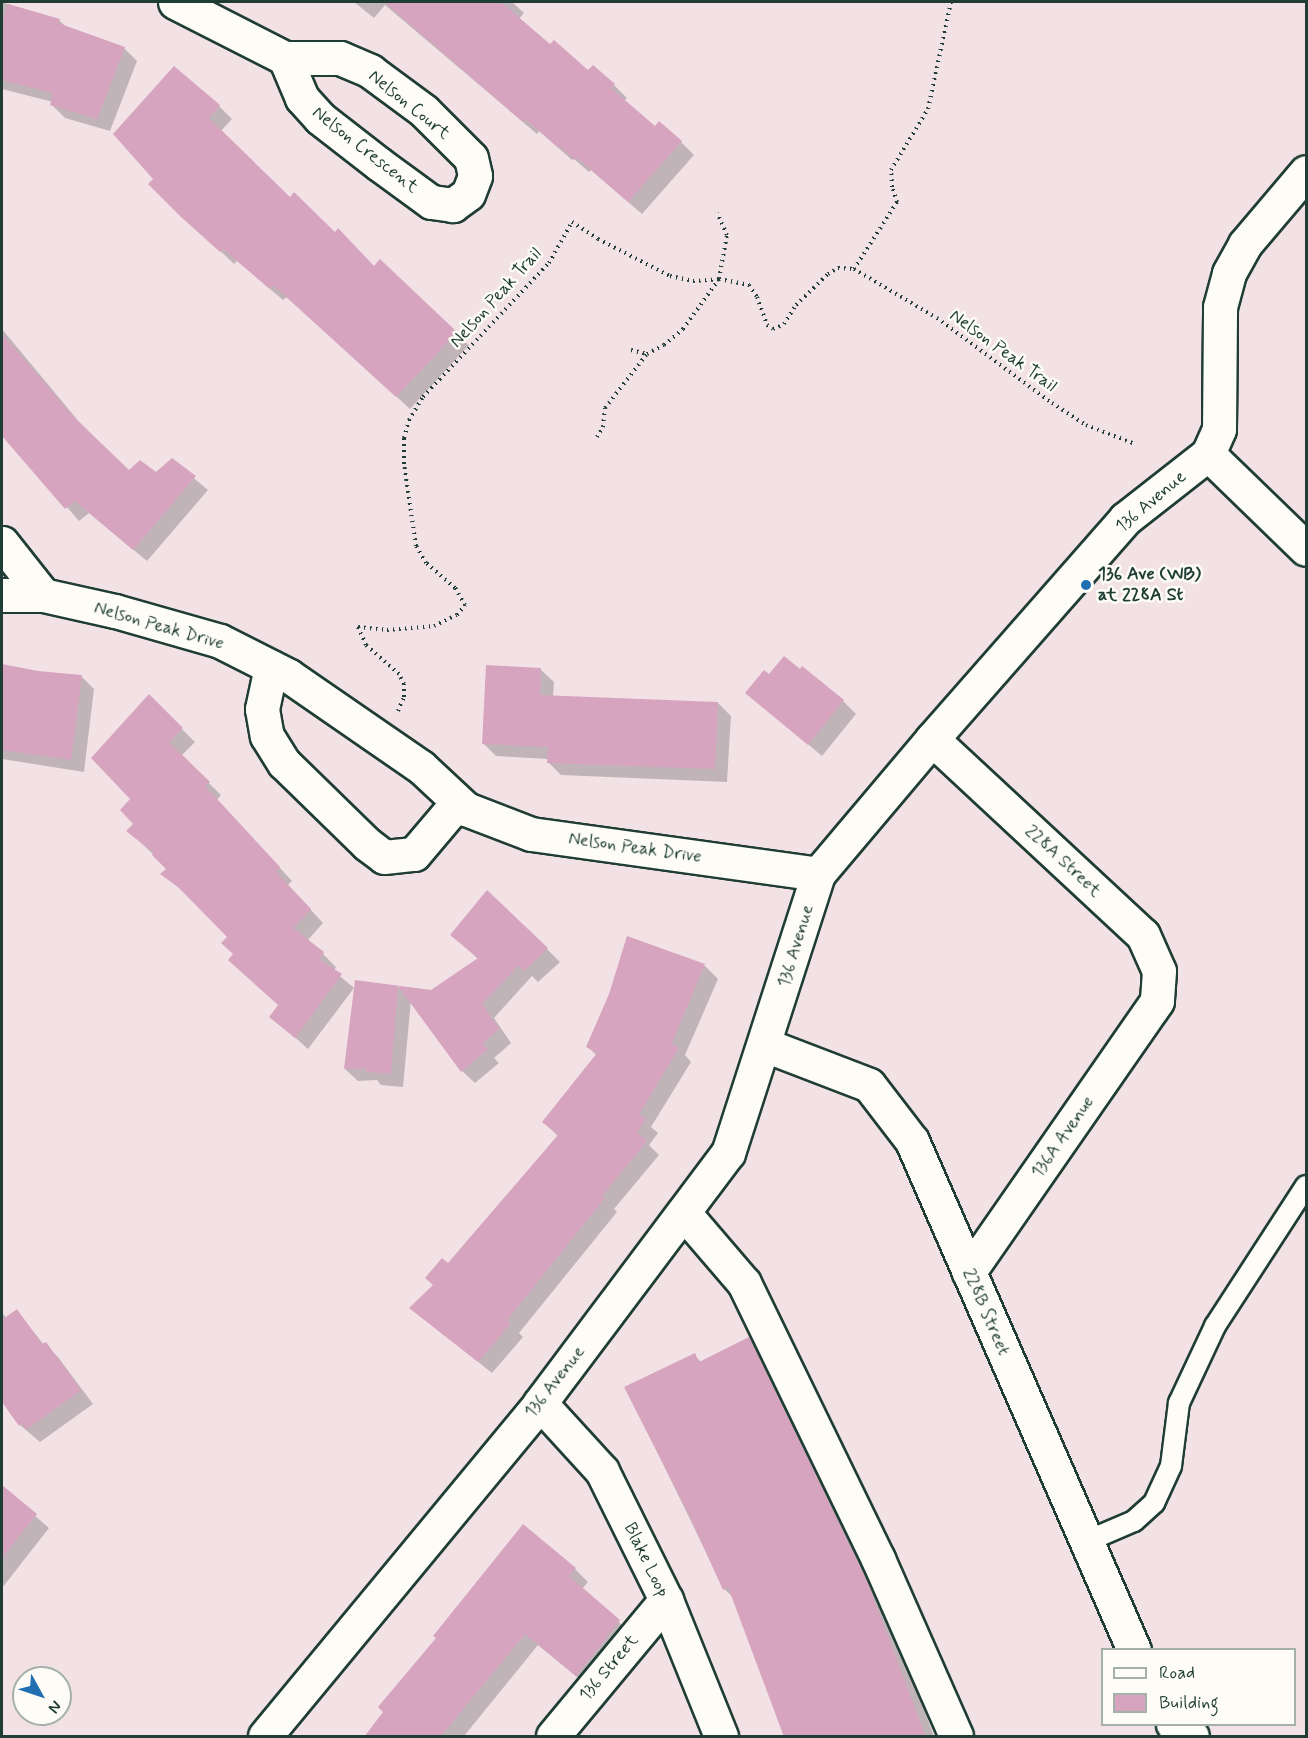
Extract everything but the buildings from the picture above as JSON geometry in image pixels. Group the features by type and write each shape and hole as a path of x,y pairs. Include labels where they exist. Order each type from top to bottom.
{"street":[{"name":"Nelson Court","path":"175,2 285,58 340,58 370,70 424,111 471,158 475,176 468,194"},
{"name":"Nelson Crescent","path":"285,58 302,98 320,118 379,164 431,202 453,205 468,194"},
{"path":"1306,172 1245,244 1229,273 1220,307 1219,429 1208,454 1306,549"},
{"name":"136 Avenue","path":"265,1737 540,1403 729,1153 818,874 932,739 1125,519 1208,454"},
{"path":"2,543 43,595"},
{"name":"Nelson Peak Drive","path":"2,595 43,595 115,611 220,641 289,676 421,767 466,809 531,834 818,874"},
{"path":"271,667 262,709 267,736 284,763 366,844 384,857 414,854 459,802"},
{"name":"228A Street","path":"932,739 1143,934 1159,971 1157,1001"},
{"name":"136A Avenue","path":"969,1272 1157,1001"},
{"name":"228B Street","path":"765,1045 869,1085 912,1141 1133,1648"},
{"path":"684,1213 744,1283 878,1559 957,1737"},
{"name":"Blake Loop","path":"540,1403 602,1471 666,1600 721,1737"},
{"name":"136 Street","path":"553,1737 666,1600"},
{"path":"1174,1726 1191,1737"}],"lane":[{"path":"1085,1542 1134,1521 1154,1503 1171,1466 1179,1403 1215,1326 1306,1186"}],"path":[{"path":"854,269 897,202 892,187 891,170 928,109 951,2"},
{"path":"597,437 603,426 605,408 647,354 664,345 683,329 719,279 727,235 717,213"},
{"name":"Nelson Peak Trail","path":"396,713 404,697 404,684 399,674 366,645 358,627 387,630 434,626 458,615 465,605 455,588 426,563 416,546 404,464 404,438 409,420 423,398 549,263 572,222 670,276 693,281 719,279 749,285 757,297 767,325 778,329 796,305 828,274 838,268 854,269 937,318 1052,403 1086,425 1135,444"},
{"path":"631,350 647,354"}],"place":[{"name":"136 Ave (WB) at 228A St","path":"1086,585"}]}
